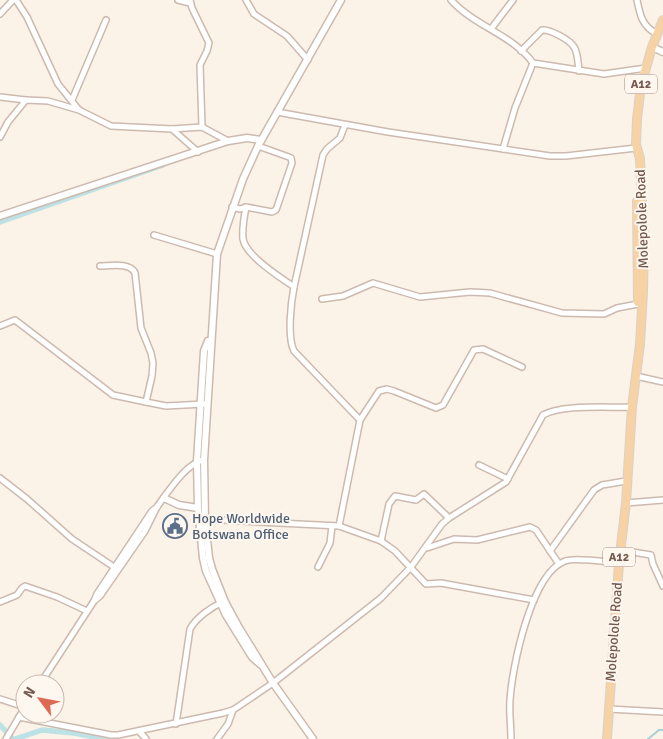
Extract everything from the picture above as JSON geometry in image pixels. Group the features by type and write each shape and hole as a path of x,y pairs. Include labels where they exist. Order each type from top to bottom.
{"main road":[{"name":"Molepolole Road","path":"636,376 638,304 635,159 637,150 638,101 656,34 663,20"},
{"name":"Molepolole Road","path":"606,739 632,408 640,344 644,243 640,160 637,150"}],"street":[{"path":"0,14 14,0 27,17 58,84 79,110"},
{"path":"178,0 190,2 209,43 200,64 202,128"},
{"path":"246,0 254,14 286,36 308,60"},
{"path":"202,519 198,508 204,404 212,333 217,254 232,207 259,143 341,0"},
{"path":"451,0 460,11 491,29 527,55 533,63 579,71 613,73 646,68"},
{"path":"491,29 513,0"},
{"path":"637,0 642,21 649,30 656,34"},
{"path":"72,100 106,20"},
{"path":"521,51 542,30 551,31 573,45 579,71"},
{"path":"652,47 663,52"},
{"path":"503,149 515,108 533,63"},
{"path":"0,97 48,101 79,110 111,126 172,129 202,128 228,142"},
{"path":"0,137 8,122 26,100"},
{"path":"276,112 345,125 558,156 637,150"},
{"path":"345,125 340,138 323,155 290,310 292,347 360,420"},
{"path":"172,129 198,152"},
{"path":"0,216 228,142 247,138 291,158 292,163 276,210 272,212 246,207 240,209 232,207"},
{"path":"246,207 243,236 246,247 261,262 294,287"},
{"path":"154,235 217,254"},
{"path":"100,266 128,266 134,269 141,328 153,363 146,402"},
{"path":"322,299 344,296 373,283 420,297 470,292 490,293 562,313 604,314 617,308 638,304"},
{"path":"0,326 15,320 113,395 166,406 204,404"},
{"path":"339,526 360,420 376,394 382,390 394,391 433,408 439,408 443,405 470,354 478,349 483,349 522,367"},
{"path":"636,376 663,382"},
{"path":"55,724 111,735 176,724 233,710 274,683 373,606 411,567 440,527 449,518 503,485 540,419 548,412 569,409 632,408"},
{"path":"46,674 87,611 100,596 157,507 182,474 201,460"},
{"path":"201,460 202,519 210,563 223,602 274,683 314,739"},
{"path":"479,465 508,479"},
{"path":"0,478 72,539 114,567"},
{"path":"550,551 594,490 602,485 626,481"},
{"path":"381,540 389,504 395,496 416,500 424,494 449,518"},
{"path":"164,498 179,505 198,508"},
{"path":"626,503 663,500"},
{"path":"202,519 339,526 381,540 395,551 426,584 449,584 534,600"},
{"path":"318,567 330,543 332,526"},
{"path":"426,548 454,539 477,540 530,527 536,530 559,564"},
{"path":"620,550 651,555 663,586"},
{"path":"511,739 510,700 518,646 534,600 549,574 559,564 571,560 619,563"},
{"path":"94,601 96,594 114,567 122,561"},
{"path":"0,602 17,595 25,586 57,597 87,611"},
{"path":"176,724 190,629 195,622 223,602"},
{"path":"0,706 3,700 15,704"},
{"path":"609,709 663,712"},
{"path":"217,739 228,724 233,710"},
{"path":"6,739 15,724"},
{"path":"139,731 146,739"}],"waterway":[{"path":"0,222 163,165"},
{"path":"0,725 12,738"},
{"path":"15,739 42,730 74,733 105,739"},
{"path":"648,739 659,730 663,730"}],"place":[{"name":"Hope Worldwide Botswana Office","path":"175,526"}]}
